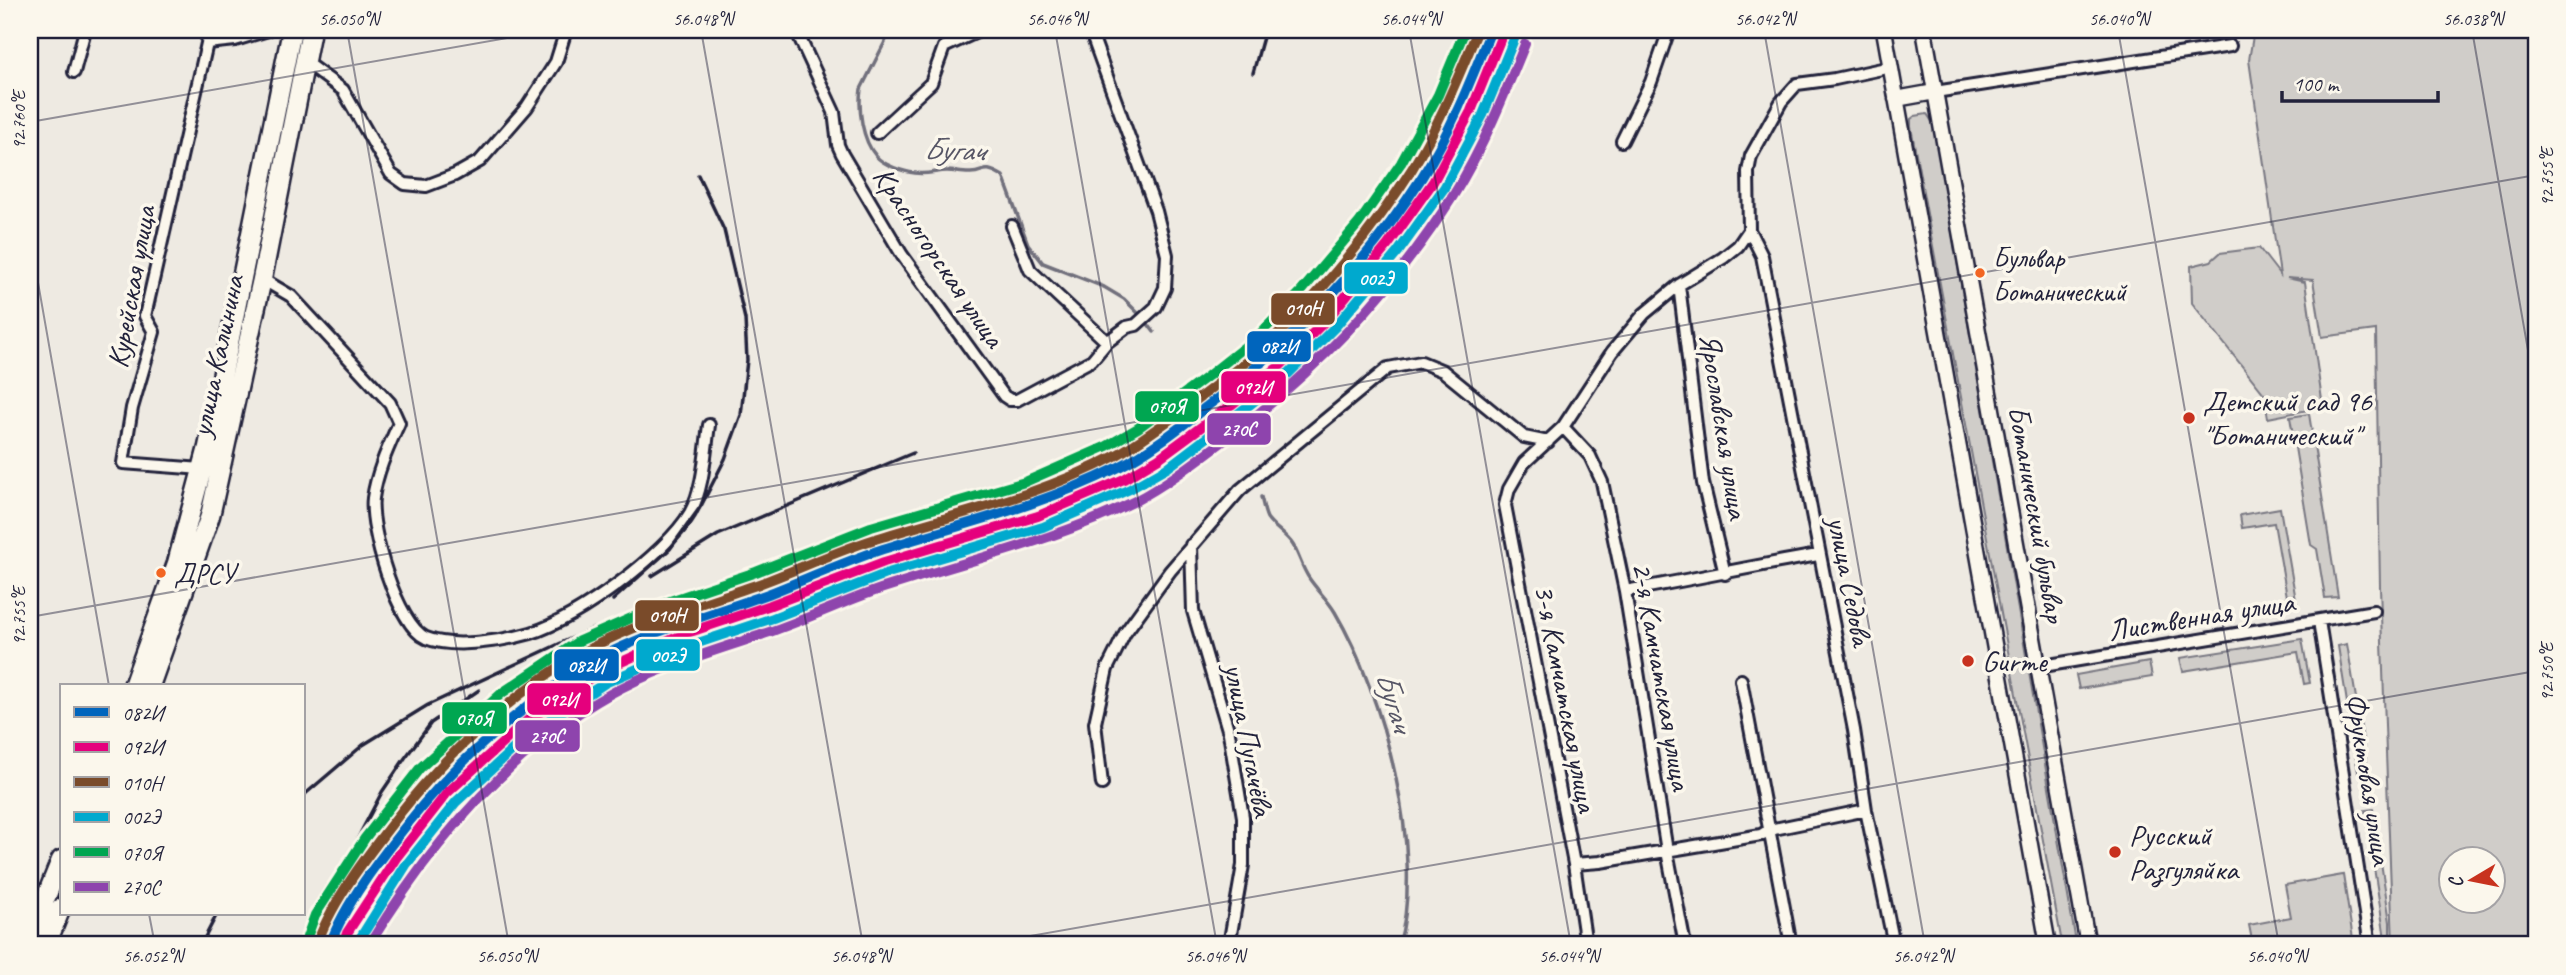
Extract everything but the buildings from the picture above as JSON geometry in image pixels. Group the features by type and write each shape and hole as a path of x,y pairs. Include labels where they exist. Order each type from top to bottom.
{"main road":[{"name":"улица Калинина","path":"134,684 175,570 202,469 292,30"},
{"name":"улица Калинина","path":"151,684 210,516 262,279 311,30"},
{"path":"30,937 60,862"},
{"path":"46,945 60,910"}],"street":[{"path":"74,72 85,30"},
{"name":"Курейская улица","path":"202,469 123,463 132,408 154,332 145,316 210,30"},
{"path":"207,43 235,40 268,30"},
{"path":"304,62 343,90 391,174 405,184 426,186 455,175 480,161 527,107 556,62 566,30"},
{"name":"Красногорская улица","path":"796,30 834,112 838,145 842,154 902,255 1004,396 1010,400 1017,400 1092,360 1107,342 1128,327 1136,325 1156,307 1165,288 1167,255 1156,211 1090,30"},
{"path":"877,133 931,83 944,47 982,30"},
{"path":"1622,141 1651,82 1669,30"},
{"path":"1884,30 2048,945"},
{"name":"Ботанический бульвар","path":"1924,30 2088,945"},
{"path":"1896,99 2230,46"},
{"path":"1102,784 1095,723 1107,669 1125,633 1191,545 1240,490 1388,368 1421,362 1443,372 1524,437 1548,442 1563,428 1612,352 1644,314 1679,285 1738,246 1749,230 1748,172 1751,156 1781,102 1797,84 1891,67"},
{"path":"1012,226 1030,270 1107,342"},
{"name":"улица Седова","path":"1749,230 1762,256 1854,730 1866,810 1895,945"},
{"path":"262,279 292,296 390,403 399,423 380,465 373,501 377,538 397,599 414,629 423,637 440,643 480,642 532,633 573,613 632,574 690,513 699,487 709,425"},
{"name":"Ярославская улица","path":"1679,285 1703,483 1725,574"},
{"name":"2-я Камчатская улица","path":"1563,428 1583,447 1595,464 1602,482 1625,591 1685,945"},
{"name":"3-я Камчатская улица","path":"1548,442 1524,463 1509,489 1505,505 1574,863 1586,945"},
{"name":"улица Пугачёва","path":"1191,545 1193,611 1229,733 1243,817 1243,865 1229,945"},
{"path":"1625,591 1818,555"},
{"name":"Лиственная улица","path":"2037,667 2374,611"},
{"name":"Фруктовая улица","path":"2319,621 2370,945"},
{"path":"1741,680 1791,945"},
{"path":"1574,863 1601,862 1761,835 1769,830 1866,810"}],"shaded area":[{"path":"2254,30 2536,30 2536,945 2393,945 2380,587 2376,330 2322,337 2313,280 2287,278 2305,282 2323,407 2268,418 2264,394 2192,303 2191,266 2211,261 2220,253 2259,248 2280,275 2249,60"},
{"path":"1927,114 1933,123 2076,942 2074,945 2062,943 1911,127 1911,119"},
{"path":"2309,414 2338,597 2325,598 2317,549 2311,545 2290,417"},
{"path":"2280,508 2297,606 2289,608 2274,523 2242,528 2240,515"},
{"path":"2302,639 2310,683 2304,684 2298,652 2183,671 2180,658"},
{"path":"2347,644 2368,770 2358,772 2338,646"},
{"path":"2149,662 2152,677 2079,689 2076,675"},
{"path":"2373,809 2390,922 2390,945 2386,945 2365,810"},
{"path":"2343,875 2354,945 2253,945 2249,925 2291,917 2285,885"}],"waterway":[{"name":"Бугач","path":"891,30 861,89 862,124 867,142 876,156 889,165 910,172 974,173 987,170 1003,176 1028,244 1043,263 1104,287 1124,299 1140,315"},
{"path":"1148,324 1154,332"},
{"name":"Бугач","path":"1261,497 1267,518 1293,545 1307,574 1335,612 1353,646 1383,729 1395,774 1407,866 1406,908 1399,945"}],"railway":[{"path":"1253,73 1265,30"},
{"path":"891,540 1068,471 1125,440 1181,405 1233,365 1282,322 1369,224 1406,170 1438,113 1472,30"},
{"path":"880,550 1036,516 1109,487 1152,460 1248,387 1330,312 1389,238 1428,179 1469,107 1499,30"},
{"path":"613,600 670,549 701,506 725,459 741,415 747,360 745,319 724,230 698,175"},
{"path":"652,576 718,535 913,453"},
{"path":"304,795 363,745 428,705 591,629 663,606"},
{"path":"304,945 382,792 405,758 431,723 479,690"},
{"path":"201,945 216,916"}],"transit line":[{"name":"070Я","path":"307,937 315,915 365,838 420,768 502,693 579,641 670,601 756,572 871,527 1025,482 1107,446 1138,428 1208,376 1256,338 1300,293 1359,223 1401,163 1438,95 1465,30"},
{"name":"010Н","path":"318,941 334,907 355,874 420,789 486,722 561,665 587,650 650,622 759,584 835,553 1000,502 1087,470 1144,438 1237,369 1304,308 1381,215 1431,135 1478,30"},
{"name":"082И","path":"330,945 344,913 365,881 409,822 442,784 496,732 585,666 659,632 768,594 868,554 1060,493 1129,462 1185,424 1297,330 1376,242 1422,177 1442,142 1491,30"},
{"name":"092И","path":"343,945 347,933 396,858 447,793 527,721 599,672 684,634 768,606 884,562 1038,516 1124,479 1159,458 1231,405 1281,365 1327,319 1388,245 1433,182 1471,111 1502,35"},
{"name":"002Э","path":"356,945 406,865 456,802 534,730 605,683 689,646 773,618 888,573 1043,527 1130,489 1167,468 1238,414 1289,373 1335,327 1398,252 1444,188 1483,115 1514,39"},
{"name":"270С","path":"369,945 418,872 474,804 537,744 610,694 670,666 790,624 865,594 1017,547 1106,514 1160,486 1230,436 1323,356 1406,263 1453,196 1474,159 1525,44"}],"place":[{"name":"Бульвар Ботанический","path":"1980,273"},
{"name":"Детский сад 96 \"Ботанический\"","path":"2189,418"},
{"name":"ДРСУ","path":"161,573"},
{"name":"Gurme","path":"1968,661"},
{"name":"Русский Разгуляйка","path":"2115,852"}]}
